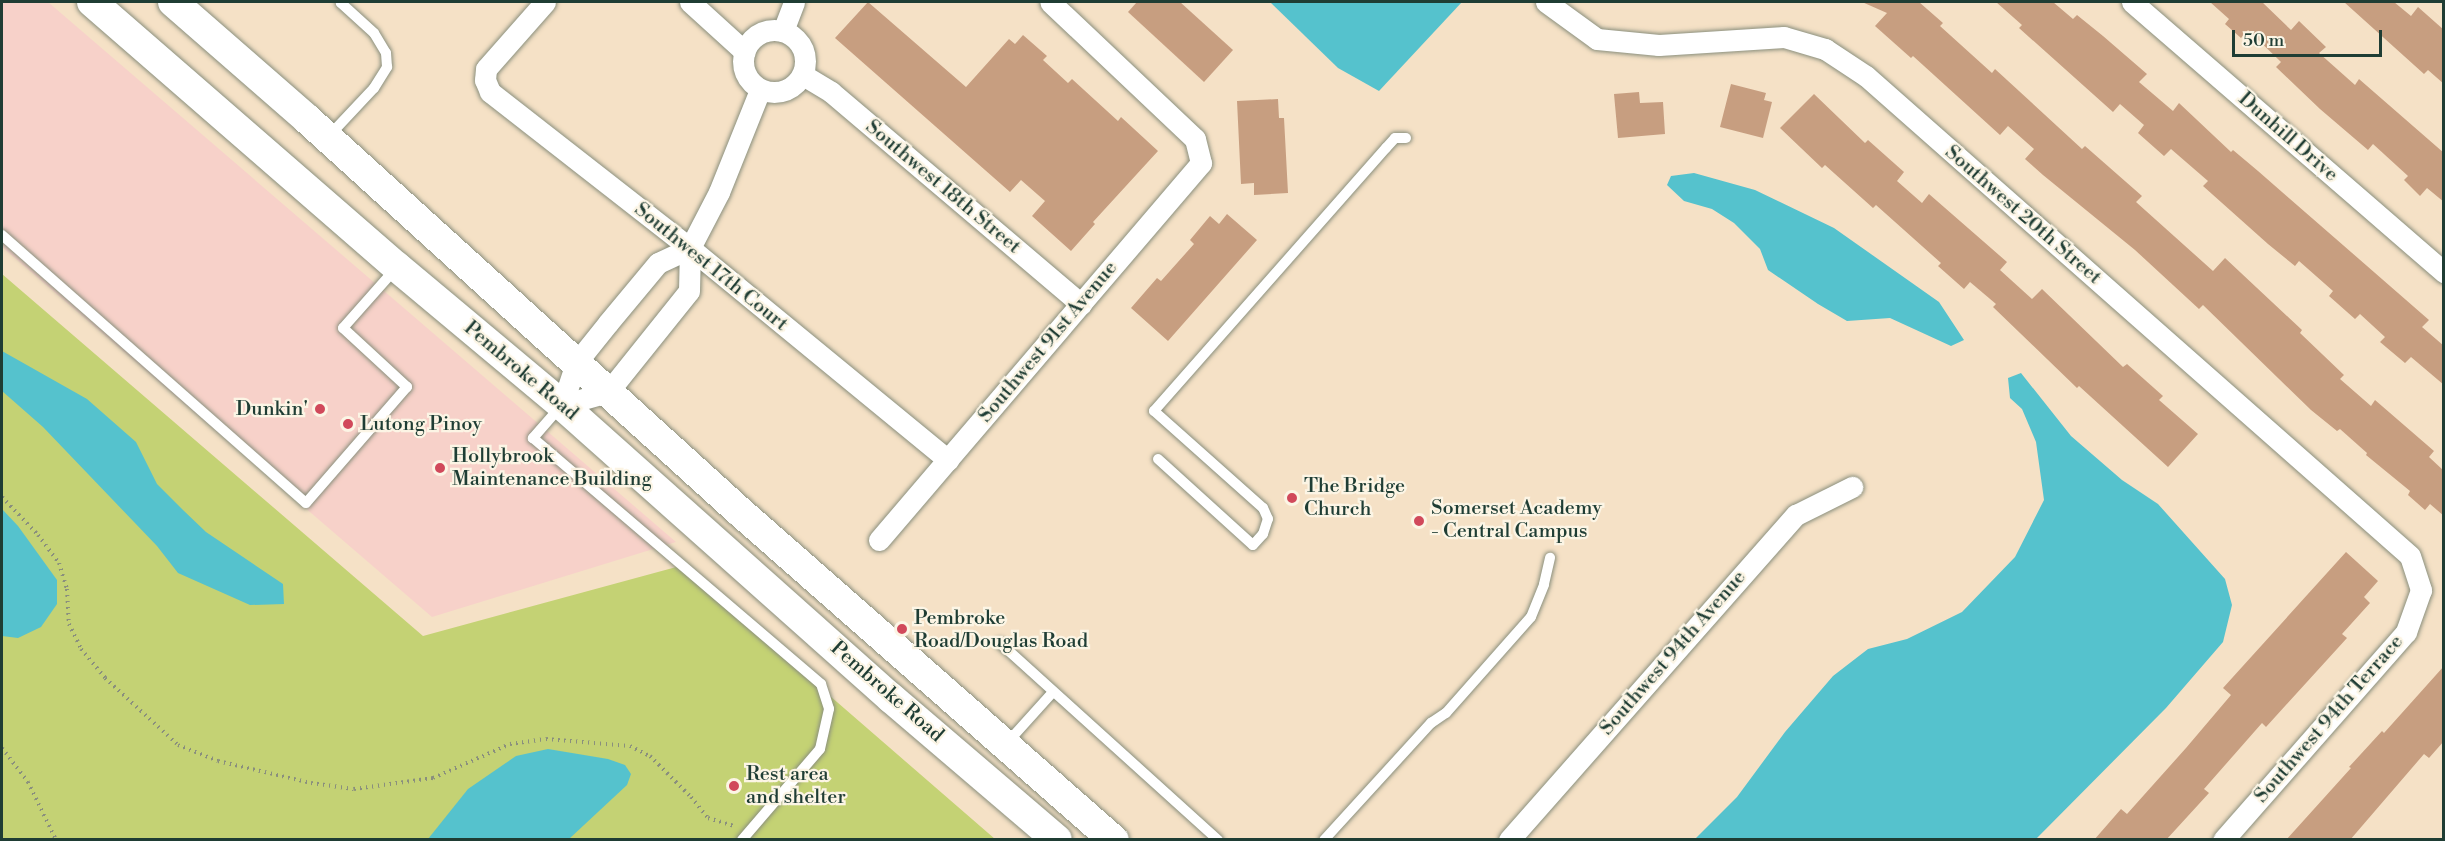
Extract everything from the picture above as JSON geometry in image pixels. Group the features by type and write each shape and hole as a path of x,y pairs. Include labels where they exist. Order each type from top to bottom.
{"main road":[{"name":"Pembroke Road","path":"92,2 397,267 562,405 891,698 1057,840"},
{"name":"Pembroke Road","path":"173,2 328,138 739,511 1114,840"},
{"path":"981,774 1006,745"}],"street":[{"name":"Southwest 17th Court","path":"545,2 486,69 485,80 490,92 690,248 948,460"},
{"path":"690,2 745,52"},
{"path":"783,31 794,2"},
{"name":"Southwest 91st Avenue","path":"879,540 1201,163 1195,139 1050,2"},
{"name":"Southwest 20th Street","path":"1546,2 1597,39 1659,45 1784,38 1825,49 1866,76 2410,556 2421,590"},
{"name":"Dunhill Drive","path":"2132,2 2444,272"},
{"path":"773,30 783,31 796,38 802,50 806,60 803,75 787,90 776,93 760,90 747,75 743,63 745,52 751,40 760,33 773,30"},
{"name":"Southwest 18th Street","path":"803,75 831,92 1081,304"},
{"path":"562,405 608,392 689,291 690,248 719,192 760,90"},
{"path":"562,405 576,363 658,263 690,248"},
{"name":"Southwest 94th Avenue","path":"1509,840 1796,515 1852,487"},
{"name":"Southwest 94th Terrace","path":"2223,840 2406,632 2421,590"}],"lane":[{"path":"328,138 374,88 387,67 386,53 374,33 342,2"},
{"path":"1158,459 1253,545 1263,534 1268,519 1263,508 1154,411 1395,138 1406,138"},
{"path":"2,235 306,503 407,387 343,328 397,267"},
{"path":"562,405 533,438 821,684 829,709 820,749 745,835"},
{"path":"1324,840 1431,723 1446,713 1531,617 1544,584 1550,558"},
{"path":"1000,644 1218,840"},
{"path":"1006,745 1053,692"}],"path":[{"path":"2,497 38,535 59,563 67,589 69,624 81,649 105,678 178,745 218,760 311,783 354,789 433,778 510,744 546,739 630,746 650,756 691,797 708,818 745,835"},
{"path":"2,748 28,782 56,840"}],"shaded area":[{"path":"2,2 48,2 676,542 432,617 2,247"}],"green space":[{"path":"2,274 423,636 680,566 995,839 2,839"}],"water":[{"path":"1270,2 1462,2 1379,91 1338,68"},
{"path":"1694,173 1755,190 1834,228 1939,302 1964,340 1951,346 1890,318 1847,321 1818,304 1768,270 1760,249 1734,223 1712,209 1684,201 1667,185 1671,176"},
{"path":"2,351 87,399 136,442 157,484 206,532 283,584 284,604 250,605 178,573 157,546 43,427 2,391"},
{"path":"2021,373 2071,436 2122,480 2158,504 2225,579 2232,605 2223,642 2166,708 2036,839 1695,839 1737,797 1785,732 1833,676 1868,649 1907,639 1962,612 2015,557 2044,500 2036,442 2022,409 2010,398 2008,378"},
{"path":"2,509 18,526 57,580 57,604 41,627 18,638 2,636"},
{"path":"548,749 608,759 625,765 631,774 627,785 569,839 428,839 468,789 516,756"}],"building":[{"path":"868,2 966,87 1009,39 1015,44 1023,35 1047,56 1043,60 1068,83 1072,79 1118,121 1121,117 1158,151 1093,222 1095,224 1071,251 1032,216 1045,201 1021,180 1010,192 835,38"},
{"path":"1137,2 1180,2 1233,50 1204,82 1128,12"},
{"path":"1862,2 1919,2 1943,23 1940,26 1992,73 1995,69 2082,149 2085,146 2142,196 2136,202 2213,271 2225,258 2302,330 2300,333 2344,375 2340,379 2371,406 2375,400 2434,451 2429,457 2444,471 2444,516 2430,504 2425,510 2408,495 2410,491 2366,455 2367,453 2340,429 2337,431 2311,410 2203,305 2199,309 2135,250 2043,175 2025,159 2034,149 2008,126 2000,135 1913,56 1911,58 1875,26 1887,13"},
{"path":"1996,2 2053,2 2073,19 2077,15 2103,36 2147,74 2139,82 2173,111 2179,103 2231,152 2233,150 2258,171 2429,320 2422,327 2444,346 2444,385 2411,357 2405,363 2380,342 2385,337 2360,314 2355,319 2329,296 2333,291 2299,261 2295,266 2268,244 2203,186 2208,181 2171,149 2164,156 2138,133 2144,125 2120,104 2113,112 2019,28 2022,25"},
{"path":"2210,2 2262,2 2291,30 2299,21 2326,47 2319,53 2355,85 2359,79 2444,153 2444,202 2427,188 2420,196 2404,180 2408,176 2373,144 2368,150 2320,109 2276,67 2281,62 2248,30 2241,38 2225,24 2229,19"},
{"path":"2344,2 2394,2 2411,16 2418,7 2444,30 2444,84 2428,70 2424,74"},
{"path":"1731,84 1766,93 1764,100 1772,102 1763,138 1720,127"},
{"path":"1639,92 1640,103 1663,102 1665,134 1618,138 1614,94"},
{"path":"1814,94 1865,143 1868,140 1904,172 1897,181 1922,203 1929,194 2007,262 2000,270 2032,299 2042,289 2123,367 2127,364 2163,396 2159,400 2198,434 2168,467 2079,386 2077,388 1993,307 1996,304 1970,282 1964,289 1938,266 1941,263 1876,205 1873,208 1825,165 1822,168 1780,128"},
{"path":"1278,99 1279,118 1284,118 1288,193 1254,195 1254,183 1241,184 1237,101"},
{"path":"1227,214 1257,240 1168,341 1131,308 1157,278 1161,281 1194,244 1190,240 1210,216 1219,224"},
{"path":"2346,552 2378,581 2364,597 2370,603 2342,634 2347,638 2266,727 2262,723 2204,789 2209,793 2166,840 2094,840 2121,809 2127,814 2186,748 2231,695 2223,688"},
{"path":"2444,666 2444,741 2429,758 2424,754 2350,840 2286,840 2351,768 2349,767 2382,731 2384,733"}],"place":[{"name":"Dunkin'","path":"320,409"},
{"name":"Lutong Pinoy","path":"348,424"},
{"name":"Hollybrook Maintenance Building","path":"440,468"},
{"name":"The Bridge Church","path":"1292,498"},
{"name":"Somerset Academy - Central Campus","path":"1419,521"},
{"name":"Pembroke Road/Douglas Road","path":"902,629"},
{"name":"Rest area and shelter","path":"734,786"}]}
